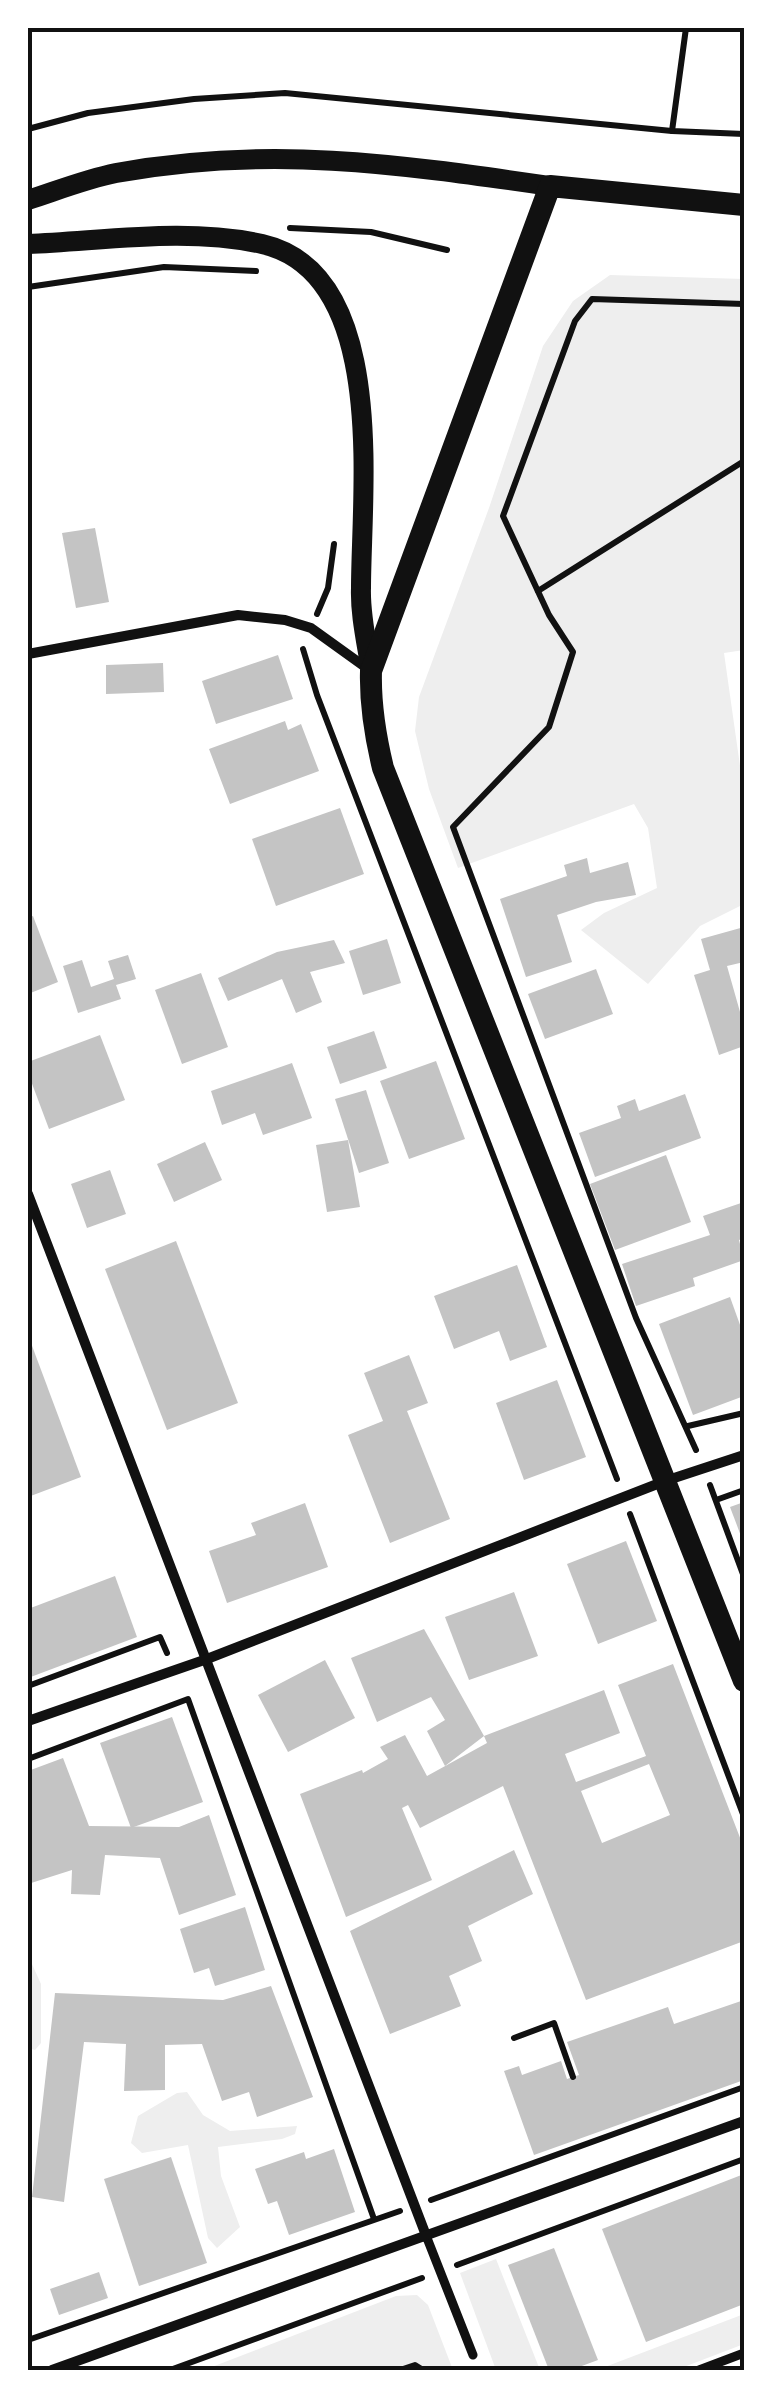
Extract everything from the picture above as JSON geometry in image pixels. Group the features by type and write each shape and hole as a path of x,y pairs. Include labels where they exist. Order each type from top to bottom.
{"main road":[{"path":"28,200 112,174 214,158 336,158 550,186 744,205"},
{"path":"371,671 550,186"},
{"path":"28,244 202,235 264,244 294,256 328,290 350,338 361,405 364,485 360,594 371,671 372,722 382,768 744,1681"}],"street":[{"path":"28,654 238,614 286,620 311,628 371,671"},
{"path":"28,1194 473,2356"},
{"path":"28,1721 206,1659 665,1481 744,1455"},
{"path":"52,2370 744,2121"},
{"path":"700,2370 744,2353"}],"path":[{"path":"672,132 686,28"},
{"path":"28,129 106,111 194,99 286,93 672,132 744,134"},
{"path":"744,304 592,299 575,321 502,516 573,652 549,728 453,827 636,1318 688,1426 744,1577"},
{"path":"538,591 744,461"},
{"path":"336,530 328,588 303,648 317,695 744,1817"},
{"path":"688,1426 744,1413"},
{"path":"716,1500 744,1490"},
{"path":"28,1686 160,1636 188,1699 374,2220"},
{"path":"28,1758 188,1699"},
{"path":"514,2038 554,2024 573,2077"},
{"path":"28,2340 415,2206 595,2137 744,2086"},
{"path":"400,2370 415,2365 423,2370"}],"shaded area":[{"path":"610,275 744,279 744,650 724,653 744,794 744,904 700,926 648,984 581,930 604,913 657,888 648,828 634,804 458,868 429,789 415,731 419,697 489,508 543,346 573,301"},
{"path":"31,1962 41,1984 41,2043 35,2050 28,2048"},
{"path":"187,2092 203,2115 230,2131 297,2126 295,2134 282,2139 218,2147 221,2176 240,2227 217,2248 208,2238 188,2145 142,2153 131,2143 138,2116 177,2093"},
{"path":"496,2259 540,2370 496,2370 460,2273"},
{"path":"417,2295 428,2305 453,2370 204,2370 396,2296"},
{"path":"744,2314 744,2344 676,2370 597,2370"}],"building":[{"path":"95,528 109,602 76,608 62,533"},
{"path":"278,655 293,699 216,724 202,681"},
{"path":"163,663 164,692 106,694 106,665"},
{"path":"285,721 288,730 301,724 319,771 230,804 209,749"},
{"path":"340,808 364,874 276,906 252,839"},
{"path":"587,858 590,873 628,862 636,895 596,902 557,915 572,962 526,977 500,899 567,876 564,865"},
{"path":"33,916 58,982 28,994 28,918"},
{"path":"744,927 744,962 727,966 744,1026 744,1046 719,1055 694,975 710,970 701,939"},
{"path":"387,939 401,983 363,995 349,951"},
{"path":"334,940 345,963 310,972 322,1002 296,1013 282,979 228,1001 218,978 277,952"},
{"path":"128,955 136,979 116,985 121,999 78,1013 63,966 82,960 91,987 114,979 108,961"},
{"path":"596,969 613,1014 545,1039 528,994"},
{"path":"201,973 228,1047 182,1064 155,990"},
{"path":"374,1031 387,1068 340,1084 327,1047"},
{"path":"100,1035 125,1100 49,1129 28,1073 28,1062"},
{"path":"436,1061 465,1139 409,1159 380,1081"},
{"path":"292,1063 312,1118 263,1135 255,1113 222,1125 211,1091"},
{"path":"366,1090 389,1163 359,1173 335,1099"},
{"path":"685,1094 701,1138 595,1177 579,1133 621,1118 617,1106 635,1099 639,1111"},
{"path":"348,1140 360,1207 327,1212 316,1145"},
{"path":"205,1142 222,1180 174,1202 157,1164"},
{"path":"666,1155 691,1222 615,1250 590,1184"},
{"path":"110,1170 126,1214 87,1228 71,1184"},
{"path":"744,1202 744,1238 739,1240 744,1260 693,1278 695,1286 636,1306 622,1264 710,1235 703,1216"},
{"path":"176,1241 238,1403 167,1430 105,1269"},
{"path":"517,1265 547,1347 510,1361 499,1331 454,1349 434,1296"},
{"path":"730,1297 744,1336 744,1396 693,1415 659,1324"},
{"path":"28,1335 81,1477 28,1497"},
{"path":"409,1355 428,1403 407,1411 450,1519 390,1543 348,1435 383,1421 364,1373"},
{"path":"557,1380 586,1457 524,1480 496,1403"},
{"path":"744,1502 744,1544 730,1507"},
{"path":"305,1503 328,1567 227,1603 209,1551 256,1535 251,1523"},
{"path":"626,1541 657,1621 598,1644 567,1564"},
{"path":"115,1576 137,1637 28,1678 28,1609"},
{"path":"514,1592 538,1656 469,1680 445,1617"},
{"path":"424,1629 484,1736 445,1766 427,1731 445,1720 431,1697 377,1722 351,1658"},
{"path":"325,1660 355,1718 288,1752 258,1695"},
{"path":"673,1664 744,1848 744,1941 586,2000 503,1786 420,1828 408,1805 402,1808 432,1880 346,1917 300,1794 362,1770 363,1773 388,1759 380,1747 405,1735 427,1776 487,1743 484,1736 604,1690 620,1733 565,1754 576,1782 646,1756 618,1685","holes":["649,1764 670,1815 602,1843 581,1791"]},
{"path":"172,1717 203,1802 131,1828 100,1743"},
{"path":"63,1758 89,1826 179,1827 209,1815 236,1895 179,1915 160,1858 105,1855 100,1895 71,1894 72,1870 28,1884 28,1771"},
{"path":"514,1850 533,1894 468,1926 482,1961 449,1976 461,2006 390,2034 350,1931"},
{"path":"245,1907 265,1970 215,1986 209,1968 194,1973 180,1929"},
{"path":"271,1986 313,2097 257,2117 249,2092 222,2101 202,2044 165,2045 165,2090 124,2091 126,2044 84,2042 64,2202 32,2197 55,1993 223,2000"},
{"path":"744,2000 744,2080 534,2155 504,2071 519,2066 522,2075 561,2061 567,2079 579,2075 567,2042 668,2007 674,2024"},
{"path":"334,2149 355,2212 289,2235 277,2201 268,2204 255,2169 304,2152 306,2159"},
{"path":"171,2157 207,2263 139,2286 104,2179"},
{"path":"744,2174 744,2304 646,2342 602,2229"},
{"path":"554,2248 598,2360 571,2370 549,2370 508,2265"},
{"path":"99,2272 108,2298 59,2315 50,2289"}]}
